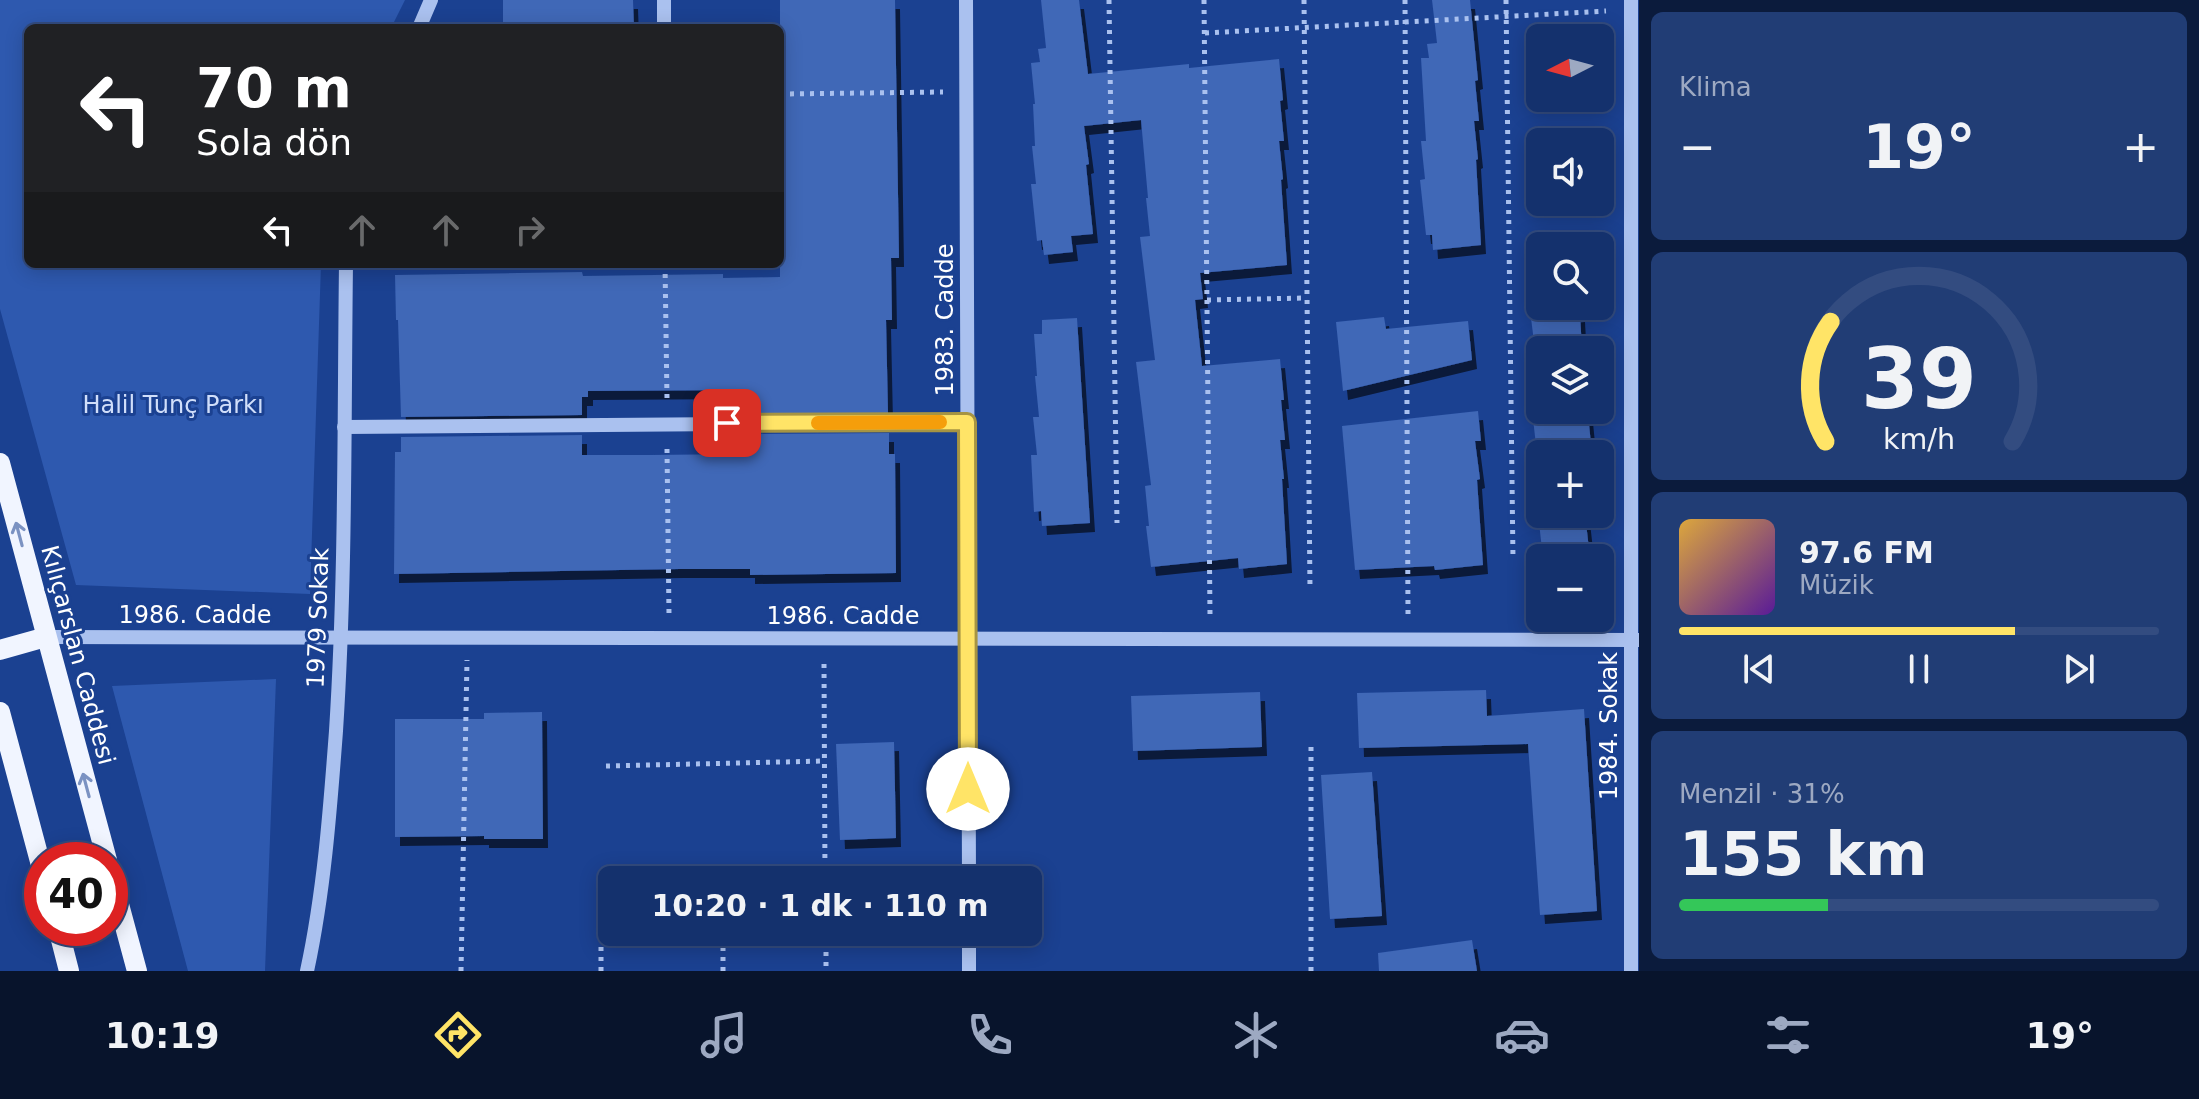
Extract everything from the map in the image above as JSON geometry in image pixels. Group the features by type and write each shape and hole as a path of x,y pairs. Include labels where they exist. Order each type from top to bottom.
{"main road":[{"name":"Kılıçarslan Caddesi","path":"0,463 102,842"},
{"path":"0,650 46,637"},
{"path":"0,712 35,842"},
{"path":"128,938 137,971"},
{"path":"63,946 69,971"}],"street":[{"path":"421,24 431,0"},
{"path":"664,0 664,24"},
{"name":"1983. Cadde","path":"966,0 969,866"},
{"name":"1984. Sokak","path":"1631,5 1635,640 1631,971"},
{"name":"1979 Sokak","path":"307,971 330,824 342,637 346,268"},
{"path":"344,427 967,422"},
{"name":"1986. Cadde","path":"46,637 1635,640"},
{"path":"969,946 969,971"}],"path":[{"path":"1109,0 1117,523"},
{"path":"1204,0 1210,639"},
{"path":"1304,0 1310,588"},
{"path":"1405,0 1408,639"},
{"path":"1506,0 1513,560"},
{"path":"1205,33 1506,17 1631,5"},
{"path":"784,94 966,92"},
{"path":"1207,300 1307,298"},
{"path":"461,971 467,638"},
{"path":"824,639 825,866"},
{"path":"1311,745 1311,971"},
{"path":"606,766 825,761"},
{"path":"601,946 601,971"},
{"path":"723,946 723,971"},
{"path":"826,946 826,971"}],"green space":[{"name":"Halil Tunç Parkı","path":"0,0 405,0 393,24 24,24 24,268 321,268 310,594 76,585 0,309"},
{"path":"276,679 265,971 188,971 112,686"}],"building":[{"path":"503,0 633,0 634,24 503,24"},
{"path":"780,0 895,0 899,258 891,258 892,320 886,320 888,413 742,414 742,390 588,391 588,397 582,397 582,415 401,417 395,275 582,272 583,276 723,274 723,278 780,277 780,268 784,268 784,24 780,24"},
{"path":"1041,0 1079,0 1088,74 1279,59 1284,141 1279,141 1287,265 1200,273 1203,299 1195,300 1202,366 1280,359 1285,440 1280,440 1287,564 1239,569 1238,558 1151,567 1145,486 1151,485 1136,362 1155,360 1140,237 1150,236 1141,120 1084,126 1093,234 1071,236 1073,252 1044,255 1042,240 1037,241 1031,184 1036,184 1032,146 1035,146 1035,104 1031,63 1040,62 1038,49 1046,48"},
{"path":"1432,0 1470,0 1478,80 1475,81 1479,121 1474,121 1481,245 1433,250 1432,235 1426,235 1420,180 1425,179 1421,141 1426,141 1421,58 1429,58 1427,44 1437,43"},
{"path":"1384,317 1386,329 1468,321 1472,360 1343,391 1336,322"},
{"path":"1077,318 1090,523 1042,526 1041,511 1034,512 1031,455 1037,455 1033,417 1039,417 1034,334 1042,334 1042,320"},
{"path":"1531,320 1580,320 1581,336 1533,336"},
{"path":"1478,411 1481,441 1475,441 1480,479 1477,480 1483,565 1435,570 1434,566 1355,570 1342,426"},
{"path":"1534,424 1589,424 1591,440 1535,440"},
{"path":"889,433 889,454 895,454 896,573 750,575 750,569 679,569 394,574 395,452 401,452 401,437 582,435 582,455 649,455 743,454 742,434"},
{"path":"1540,528 1587,528 1588,544 1541,544"},
{"path":"1486,690 1487,716 1584,709 1597,911 1540,915 1528,744 1359,748 1357,693"},
{"path":"1260,692 1262,747 1133,751 1131,696"},
{"path":"542,712 543,839 395,837 395,719 484,719 484,713"},
{"path":"894,742 896,838 840,840 836,744"},
{"path":"1372,772 1382,916 1330,919 1321,775"},
{"path":"1472,940 1477,971 1379,971 1378,953"}],"slow traffic":[{"path":"818,423 940,422"}],"route":[{"path":"727,423 967,422 968,789"}]}
